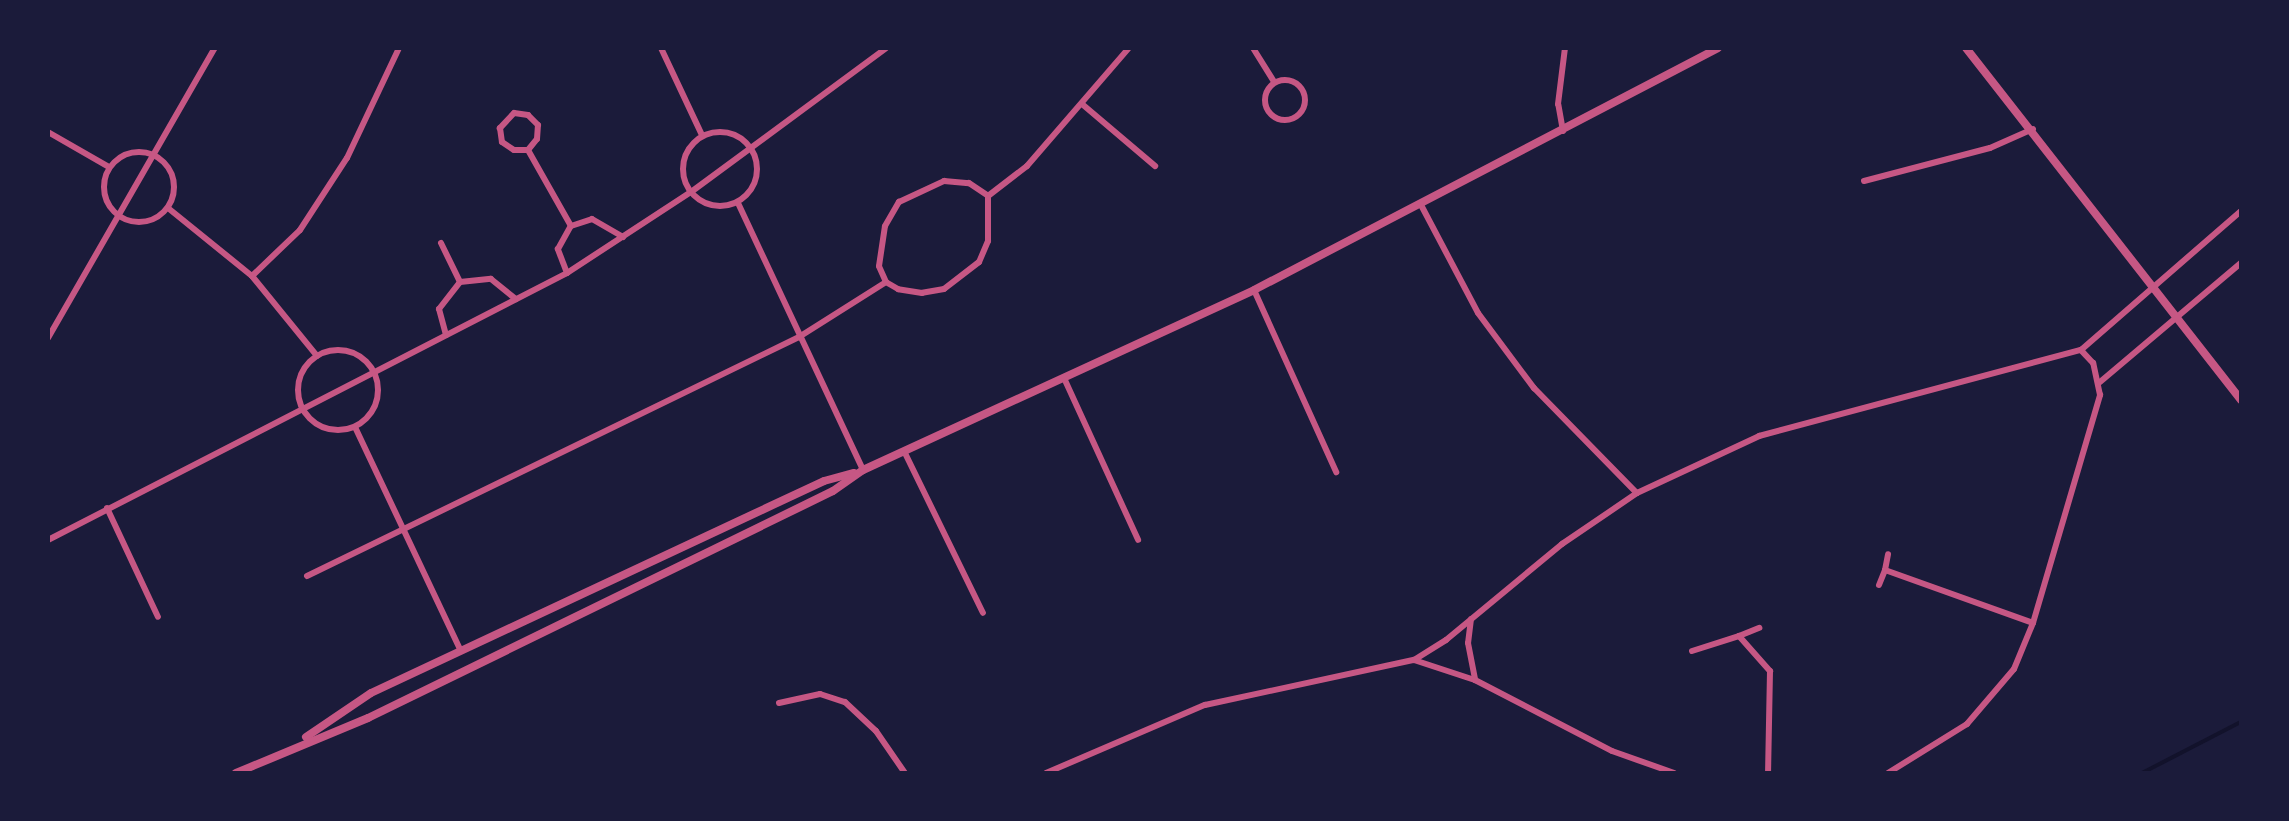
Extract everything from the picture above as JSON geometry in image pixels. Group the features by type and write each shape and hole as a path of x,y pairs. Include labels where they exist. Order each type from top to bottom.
{"street":[{"path":"48,338 50,330 121,217 215,48"},
{"path":"252,276 300,230 347,158 399,48"},
{"path":"661,48 702,135"},
{"path":"48,540 567,273 691,192 886,48"},
{"path":"988,196 1027,166 1129,48"},
{"path":"1253,48 1274,81"},
{"path":"1563,131 1558,104 1565,48"},
{"path":"291,747 371,693 824,481 863,470 1254,290 1718,48"},
{"path":"1966,48 2033,129 2152,288 2241,400"},
{"path":"1274,81 1295,83 1303,95 1300,117 1283,121 1271,113 1266,101 1274,81"},
{"path":"1082,104 1155,166"},
{"path":"514,113 528,115 538,125 537,139 528,150 514,150 502,142 500,128 514,113"},
{"path":"1864,181 1990,148 2033,129"},
{"path":"48,132 109,167"},
{"path":"734,134 751,149 758,164 757,180 738,203 715,206 691,192 684,179 685,156 702,135 734,134"},
{"path":"528,150 571,226"},
{"path":"130,152 155,155 174,179 168,208 146,222 121,217 104,195 109,167 130,152"},
{"path":"886,282 879,248 899,202 944,181 969,183 988,196"},
{"path":"307,576 799,337 886,282 922,293 963,279 979,262 988,241 988,196"},
{"path":"738,203 863,470"},
{"path":"1420,203 1478,313 1534,388 1637,493"},
{"path":"168,208 252,276 317,356"},
{"path":"1046,773 1205,705 1414,660 1471,619 1562,544 1637,493 1759,436 2081,350 2241,211"},
{"path":"567,273 558,249 571,226 592,219 623,237"},
{"path":"441,243 460,282"},
{"path":"2100,382 2174,316 2241,263"},
{"path":"446,335 439,309 460,282 491,279 516,299"},
{"path":"1254,290 1336,472"},
{"path":"335,350 353,353 374,372 377,397 365,420 355,427 331,430 303,409 298,386 317,356 335,350"},
{"path":"1888,773 1924,755 1991,700 2014,669 2033,623 2094,424 2100,382 2081,350"},
{"path":"1064,378 1138,540"},
{"path":"355,427 400,529 461,651"},
{"path":"904,451 983,613"},
{"path":"236,773 291,747 368,718 833,491 863,470"},
{"path":"107,508 158,617"},
{"path":"1879,585 1888,554"},
{"path":"1885,570 2033,623"},
{"path":"1471,619 1468,643 1475,680"},
{"path":"1692,651 1759,628"},
{"path":"1739,636 1770,671 1768,773"},
{"path":"1414,660 1475,680 1612,751 1674,773"},
{"path":"779,703 820,694 845,702 876,731 905,773"}],"waterway":[{"path":"2142,773 2241,722"}]}
